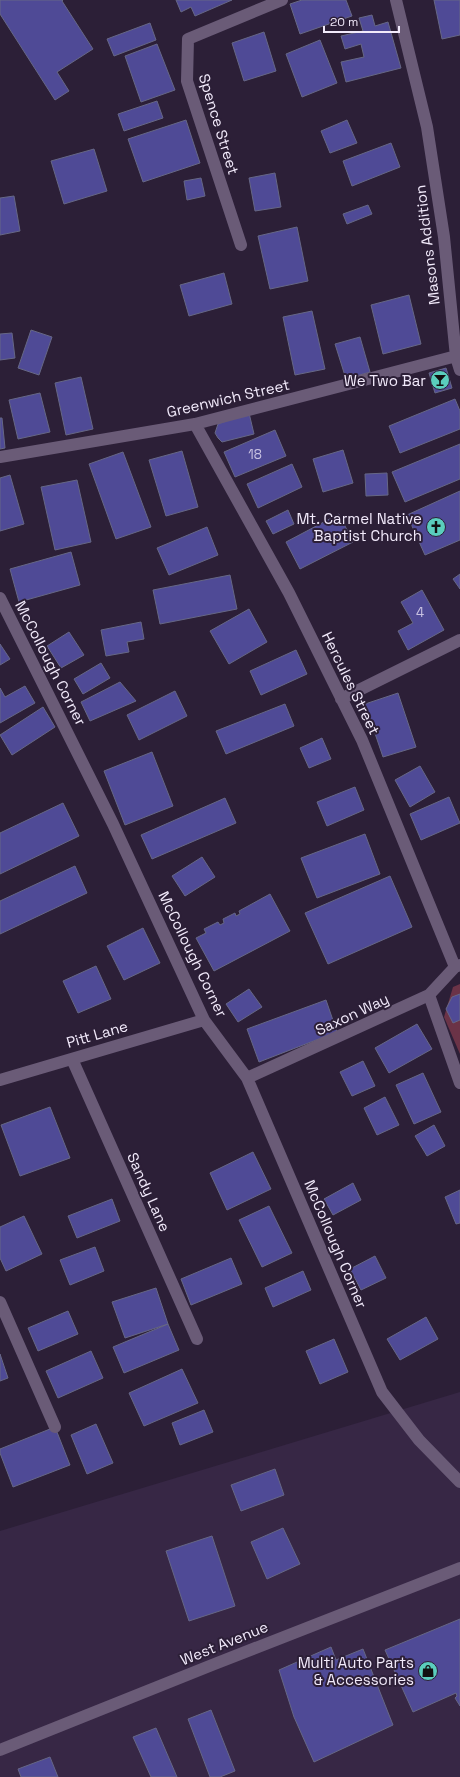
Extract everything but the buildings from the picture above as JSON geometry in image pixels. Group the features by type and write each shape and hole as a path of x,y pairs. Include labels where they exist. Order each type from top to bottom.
{"street":[{"name":"Spence Street","path":"241,245 187,81 188,39 282,0"},
{"name":"Masons Addition","path":"396,0 427,127 444,237 460,370"},
{"name":"Greenwich Street","path":"0,457 195,424 458,356"},
{"name":"Hercules Street","path":"195,424 289,593 362,740 457,966"},
{"name":"McCollough Corner","path":"0,598 113,824 204,1020 247,1078 382,1392 419,1440 460,1482"},
{"path":"341,699 460,640"},
{"name":"Saxon Way","path":"247,1078 429,995 457,966"},
{"path":"429,995 460,1083"},
{"name":"Pitt Lane","path":"0,1080 204,1020"},
{"name":"Sandy Lane","path":"72,1059 197,1339"},
{"path":"0,1302 55,1427"},
{"name":"West Avenue","path":"0,1750 460,1568"}],"shaded area":[{"path":"460,984 460,1054 444,1017 453,987"},
{"path":"460,1392 460,1777 0,1777 0,1531"}],"place":[{"name":"We Two Bar","path":"440,380"},
{"name":"Mt. Carmel Native Baptist Church","path":"436,527"},
{"name":"Multi Auto Parts & Accessories","path":"428,1671"}]}
